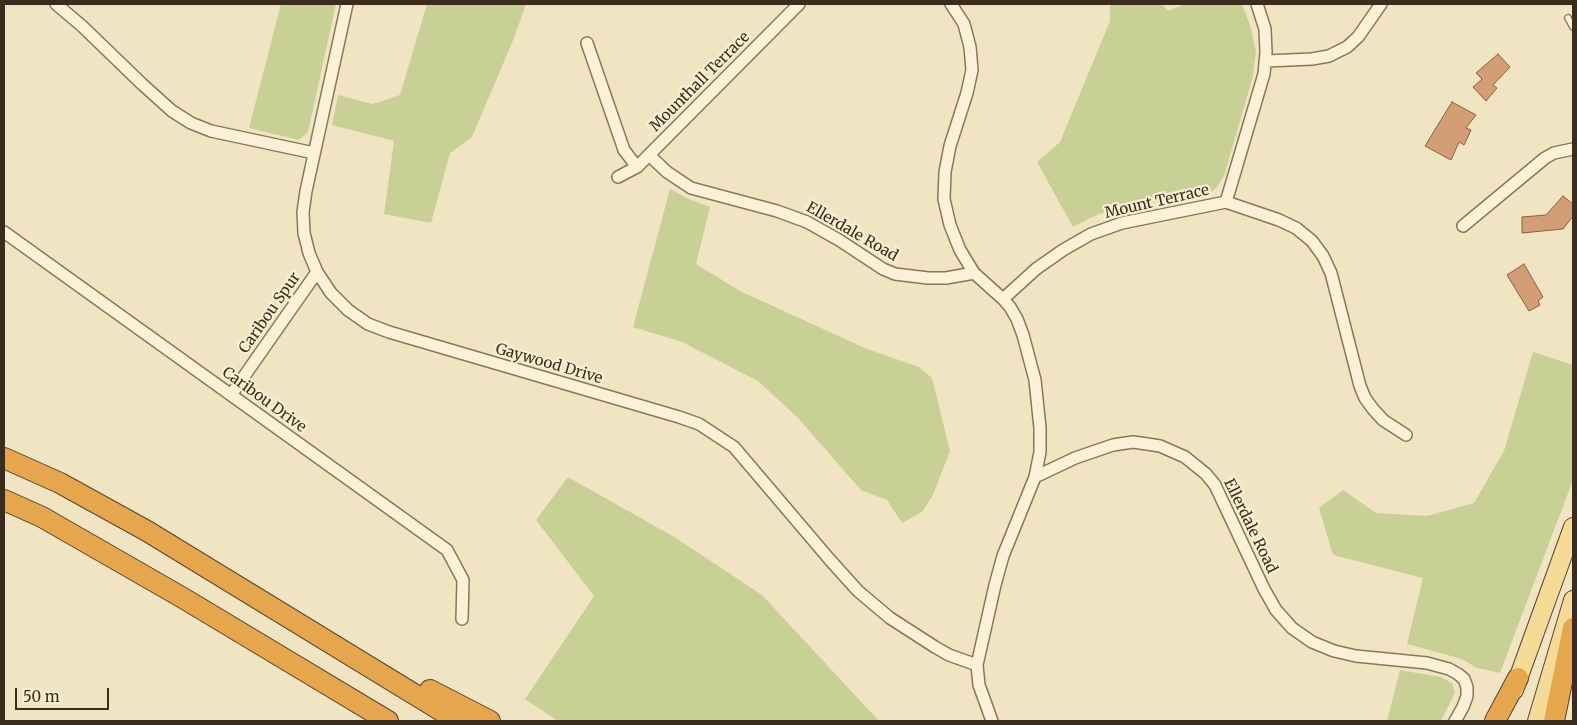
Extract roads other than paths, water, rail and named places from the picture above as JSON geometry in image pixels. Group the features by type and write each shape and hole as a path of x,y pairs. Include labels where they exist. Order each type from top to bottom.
{"highway":[{"path":"4,458 60,483 147,531 458,721"},
{"path":"4,500 42,517 67,531 388,721"},
{"path":"1554,721 1573,628"},
{"path":"360,661 417,683 490,721"},
{"path":"1495,721 1518,678"}],"main road":[{"path":"1503,721 1573,527"},
{"path":"1537,721 1573,600"}],"street":[{"path":"56,4 82,26 142,84 172,110 191,123 211,131 314,153"},
{"name":"Gaywood Drive","path":"347,4 303,212 304,233 309,253 317,272 331,293 348,310 368,324 389,332 699,424 734,447 858,591 890,618 928,642 949,655 977,665"},
{"name":"Mounthall Terrace","path":"618,177 636,167 649,155 799,4"},
{"path":"952,4 964,24 970,47 972,70 968,93 950,146 945,172 944,199 950,225 960,250 974,272 1003,299 1017,319 1035,380 1038,399 1040,444 1035,477 1003,556 977,665 979,685 992,721"},
{"name":"Mount Terrace","path":"1003,299 1042,264 1091,234 1122,223 1226,202 1260,89 1266,61 1265,29 1257,4"},
{"path":"1266,61 1312,59 1329,56 1347,47 1358,37 1382,4"},
{"path":"587,43 624,150 636,167"},
{"path":"1463,226 1544,158 1554,153 1573,149"},
{"name":"Ellerdale Road","path":"649,155 667,172 691,188 777,211 802,220 839,240 883,269 895,274 946,278 974,272"},
{"path":"1226,202 1279,220 1296,228 1312,241 1323,256 1331,273 1360,386 1365,398 1383,420 1406,435"},
{"name":"Caribou Drive","path":"4,232 447,550 463,580 462,619"},
{"name":"Caribou Spur","path":"231,395 317,272"},
{"name":"Ellerdale Road","path":"1035,477 1074,458 1113,444 1133,442 1147,444 1160,446 1179,454 1196,465 1215,485 1264,589 1276,610 1292,628 1312,642 1334,651 1356,656 1427,663 1449,669 1458,674 1464,679 1467,696 1455,721"}],"lane":[{"path":"1568,18 1573,28"}]}
